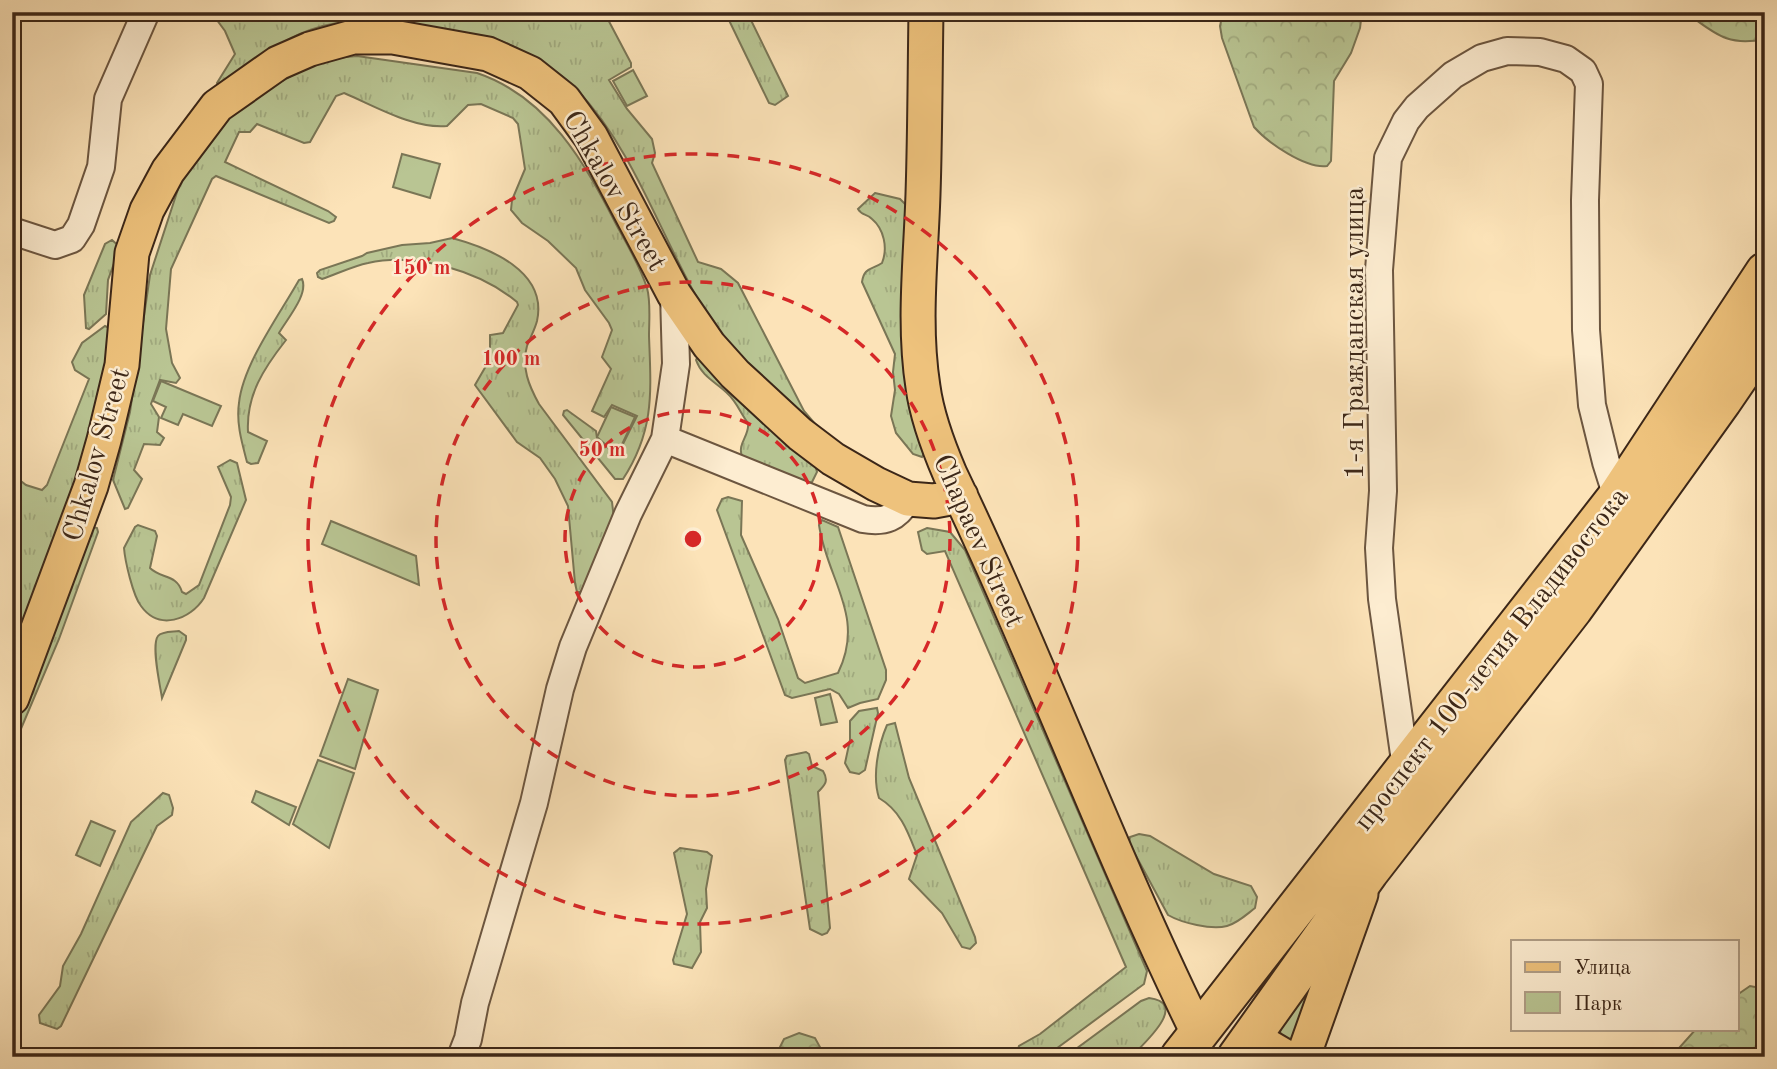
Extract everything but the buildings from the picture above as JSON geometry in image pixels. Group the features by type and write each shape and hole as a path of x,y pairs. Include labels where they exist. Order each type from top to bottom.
{"highway":[{"name":"проспект 100-летия Владивостока","path":"1189,1045 1617,497 1765,272"},
{"name":"проспект 100-летия Владивостока","path":"1245,1047 1369,872 1573,608 1765,338"}],"main road":[{"name":"Chapaev Street","path":"926,12 919,284 923,388 937,442 1168,972 1189,1045"},
{"name":"Chkalov Street","path":"12,698 77,525 101,451 122,365 131,261 148,210 168,171 217,106 278,63 310,49 353,37 393,37 488,54 530,73 564,100 591,137 674,294 709,345 761,400 833,459 908,499 934,501 961,496"},
{"path":"1303,1057 1369,872"},
{"path":"1245,1047 1286,1057"}],"street":[{"path":"12,231 55,245 72,239 81,225 101,167 107,99 146,12"},
{"name":"1-я Гражданская улица","path":"1406,768 1382,599 1380,548 1383,491 1379,270 1388,158 1406,121 1417,107 1453,75 1482,58 1507,51 1540,52 1566,60 1583,71 1589,84 1585,200 1586,330 1592,405 1605,462 1617,497"},
{"path":"461,1057 534,803 560,689 573,647 628,514 665,439 676,364 674,294"},
{"path":"665,439 863,519 882,520 900,513 908,499"}],"green space":[{"path":"211,12 249,12 271,18 288,12 604,12 631,63 631,67 609,80 627,109 652,139 655,153 652,163 698,262 721,269 738,283 804,411 822,432 760,377 718,331 691,287 616,141 577,90 551,68 501,41 404,24 354,21 331,24 297,35 262,55 218,87 217,83 235,54 225,31"},
{"path":"725,12 747,12 788,96 775,105 769,103"},
{"path":"1223,12 1362,12 1360,28 1351,53 1334,81 1331,161 1327,166 1318,166 1288,154 1254,127 1222,38 1220,26"},
{"path":"1685,12 1765,12 1765,39 1730,40 1713,32"},
{"path":"357,56 477,73 502,84 544,115 577,156 633,256 648,293 649,410 641,444 633,461 623,479 615,479 563,415 567,410 596,431 597,438 617,456 637,416 612,405 604,417 592,411 611,369 602,357 612,330 585,290 576,268 548,241 522,223 511,210 512,200 525,169 518,124 513,118 481,104 468,105 447,126 421,124 394,116 344,93 336,96 310,142 304,143 257,124 250,132 239,132 225,162 328,211 336,217 334,221 329,223 216,176 212,179 171,269 166,329 172,363 180,378 176,383 160,380 151,404 159,417 157,432 164,438 160,445 144,444 134,470 142,479 128,508 125,509 113,480 130,412 150,275 180,183 229,117 260,94 310,65 335,58"},
{"path":"633,70 647,96 627,106 613,81"},
{"path":"402,154 440,164 430,198 393,187"},
{"path":"875,193 900,199 907,206 925,452 922,457 913,454 896,433 891,416 895,390 895,354 862,282 867,271 882,263 884,257 882,233 872,219 858,209"},
{"path":"452,238 498,255 525,275 534,288 538,303 537,321 525,354 529,383 539,404 612,502 614,519 582,592 577,592 575,583 568,506 555,479 540,458 517,442 475,385 490,359 490,335 503,333 518,305 517,302 485,281 426,262 387,260 362,264 322,279 318,277 320,270 367,253"},
{"path":"112,240 120,247 108,280 106,314 89,329 86,328 84,295 105,244"},
{"path":"302,279 300,299 279,333 286,340 270,361 253,394 248,432 267,441 258,463 251,464 247,462 239,425 238,410 242,388 263,340"},
{"path":"105,326 111,329 101,397 65,517 12,664 12,474 26,485 42,490 47,485 89,379 75,370 72,362 82,343"},
{"path":"699,354 815,465 817,472 812,482 807,483 742,456 741,447 748,423 731,397 702,371 696,360"},
{"path":"161,381 221,406 212,426 183,414 178,425 161,418 166,407 153,401"},
{"path":"611,407 635,417 617,455 597,437"},
{"path":"230,460 237,463 246,500 204,598 191,612 174,620 148,614 135,595 124,548 135,527 138,525 155,531 157,536 150,568 173,579 186,594 199,585 230,505 231,497 218,467"},
{"path":"728,497 742,501 741,535 778,619 798,678 805,683 838,673 846,653 846,616 819,525 822,520 838,527 886,670 886,680 878,699 848,708 839,694 830,689 792,698 785,695 717,510 722,499"},
{"path":"331,521 416,556 419,585 322,544"},
{"path":"93,527 97,528 98,532 59,639 12,750 12,724"},
{"path":"927,528 950,532 965,550 1147,971 1144,984 1045,1057 1016,1056 1019,1046 1040,1034 1126,967 945,551 927,554 922,550 918,532"},
{"path":"179,631 186,636 186,640 162,698 156,641 162,633"},
{"path":"348,679 378,690 355,769 320,756"},
{"path":"830,694 837,722 821,725 815,698"},
{"path":"877,708 865,770 859,774 850,772 845,763 850,740 850,721 859,711"},
{"path":"895,723 909,778 975,937 976,943 970,949 962,947 942,913 909,879 917,855 898,816 879,798 876,771 881,742 887,725"},
{"path":"806,752 812,766 823,771 826,778 818,792 830,928 822,935 810,929 785,760 787,756"},
{"path":"318,760 354,773 329,848 293,824"},
{"path":"256,791 296,807 289,825 252,802"},
{"path":"163,793 169,795 172,815 157,826 61,1026 57,1029 40,1023 39,1015 60,986 63,966 81,934 131,822"},
{"path":"91,821 115,831 100,866 76,855"},
{"path":"1139,834 1150,836 1214,874 1251,886 1257,897 1255,908 1235,923 1220,927 1197,925 1168,915 1129,843 1130,837"},
{"path":"680,848 707,852 712,856 706,889 707,908 700,922 701,952 692,968 674,964 673,960 687,914 674,853"},
{"path":"1317,976 1296,1043 1283,1039 1280,1032 1282,1024"},
{"path":"1765,981 1765,1057 1671,1057 1695,1030 1738,1030 1738,994 1750,986 1755,987"},
{"path":"1149,998 1161,1002 1165,1008 1164,1016 1152,1035 1131,1057 1065,1057 1141,1001"},
{"path":"799,1033 815,1038 821,1049 821,1057 775,1057 784,1039"}]}
